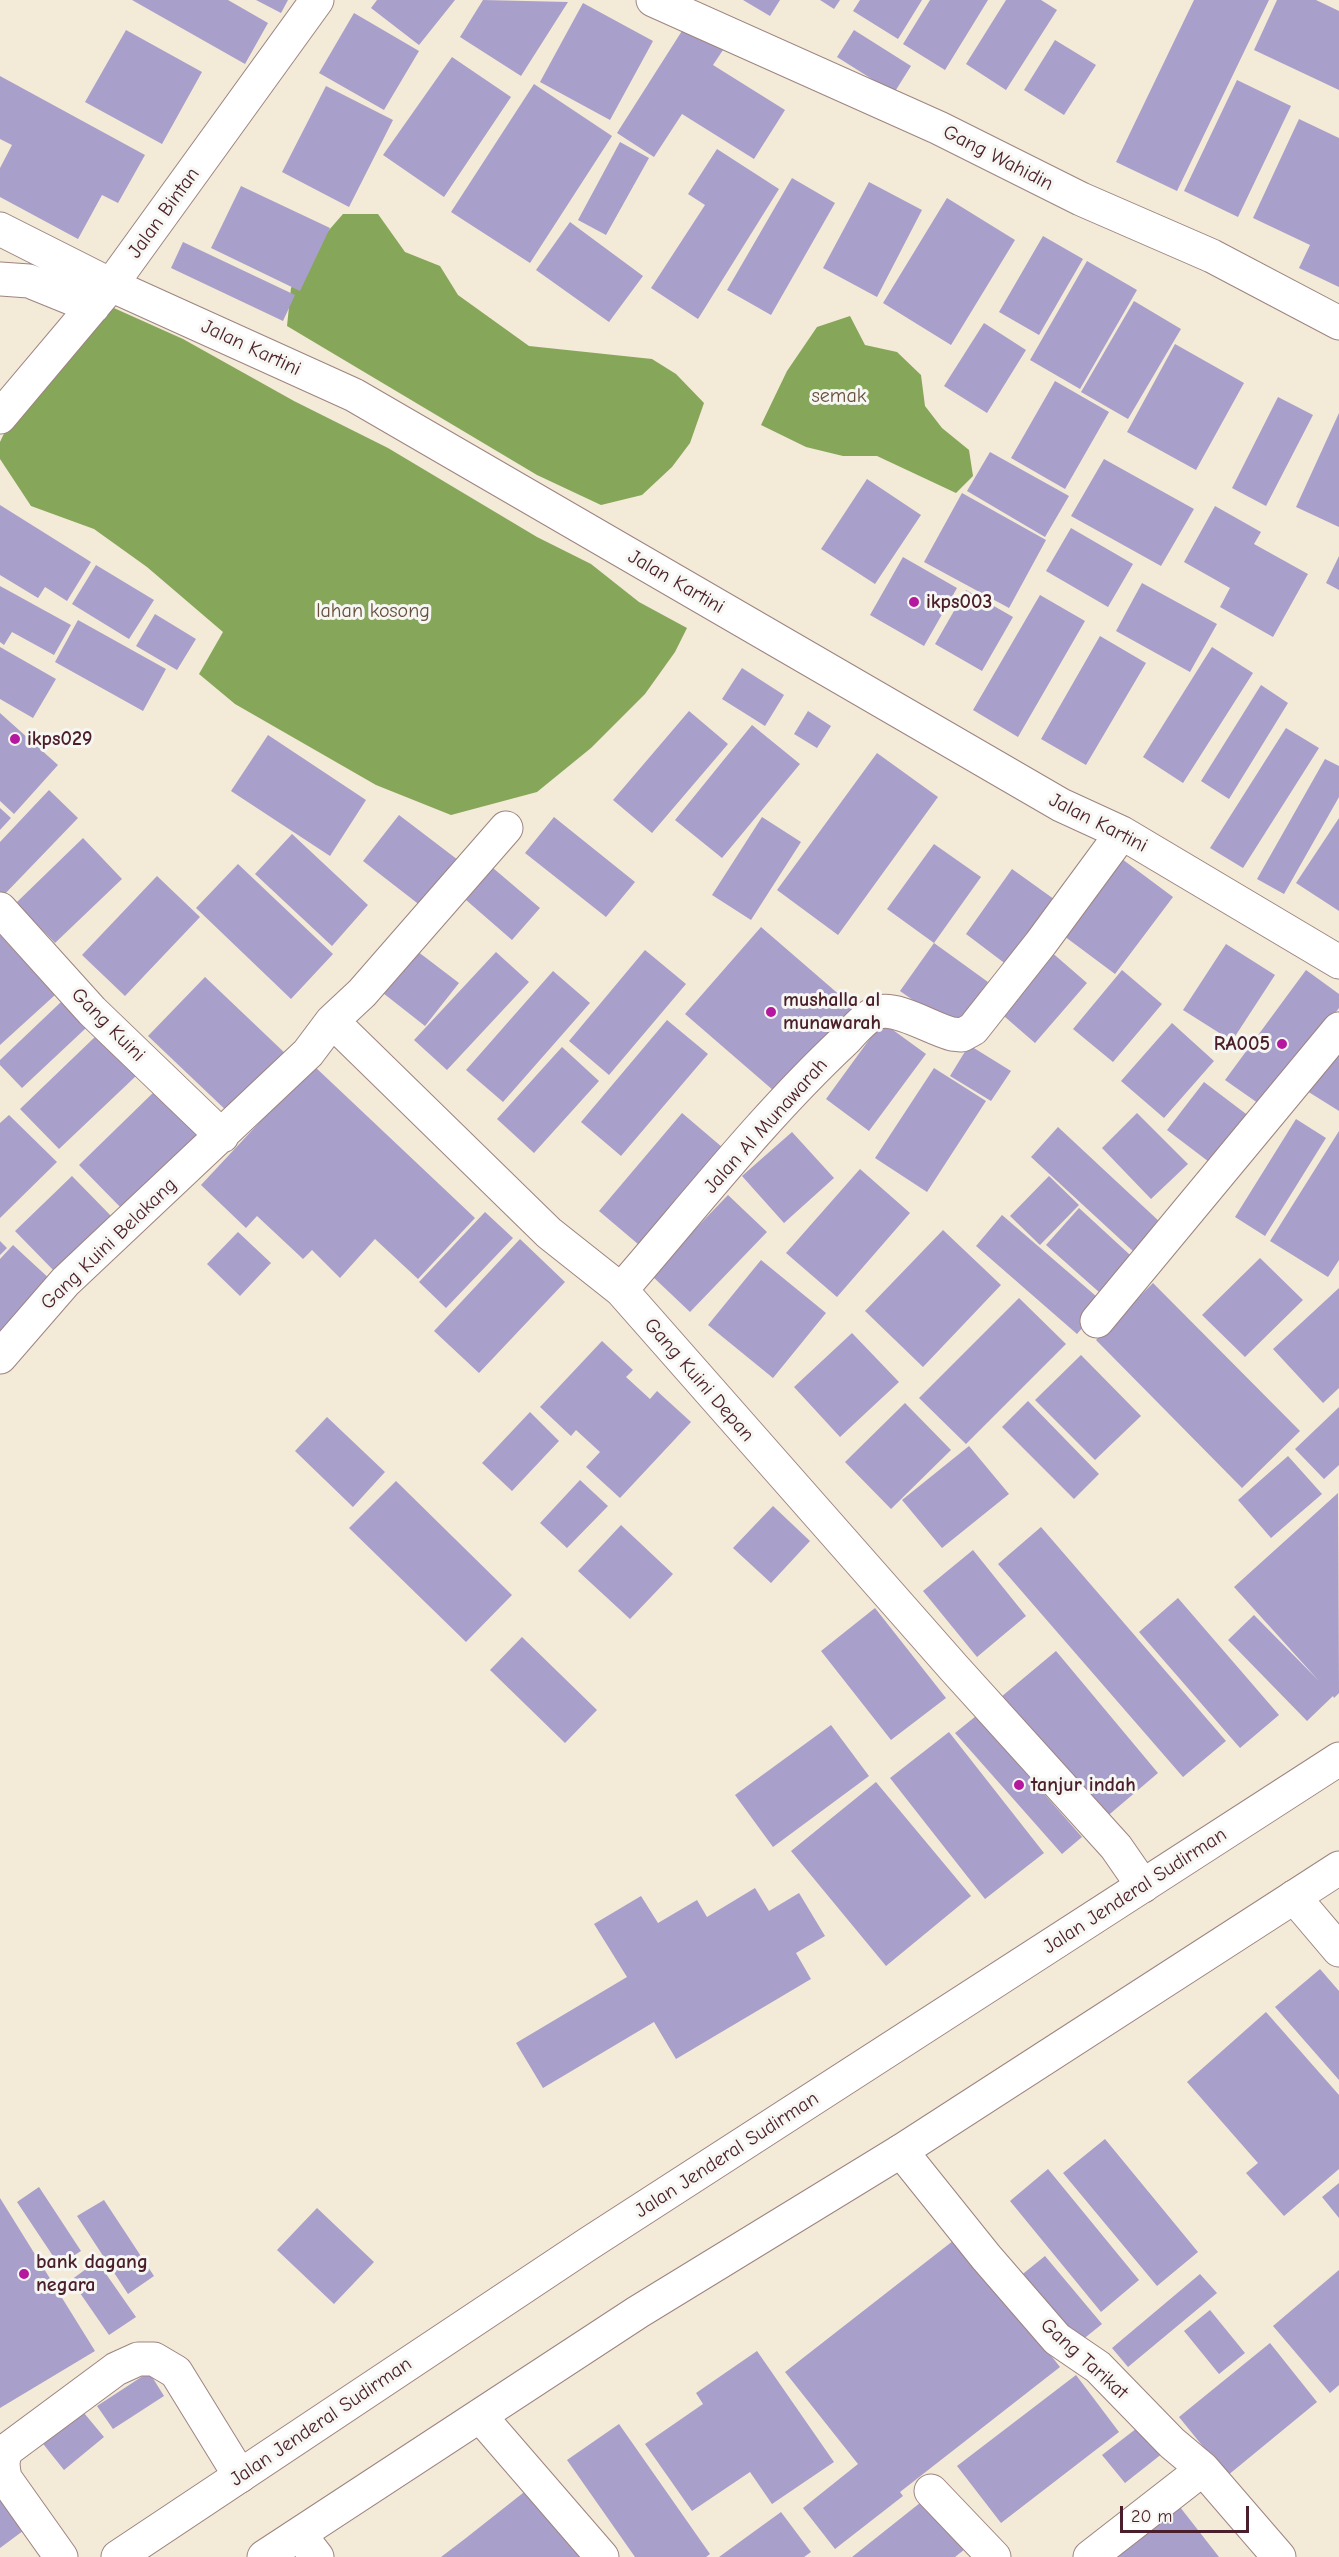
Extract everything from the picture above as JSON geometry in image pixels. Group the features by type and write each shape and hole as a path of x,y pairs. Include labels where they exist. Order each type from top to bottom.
{"street":[{"name":"Jalan Bintan","path":"0,417 102,296 317,0"},
{"name":"Gang Wahidin","path":"653,0 939,128 1081,199 1212,256 1339,323"},
{"name":"Jalan Kartini","path":"0,229 102,296 354,395 1061,805 1122,833 1339,962"},
{"path":"0,279 28,281 102,296"},
{"path":"222,1136 308,1053 332,1021 362,993 506,828"},
{"name":"Jalan Al Munawarah","path":"621,1290 710,1189 763,1124 810,1073 872,1014 892,1011 952,1034 962,1035 973,1029 1041,943 1122,833"},
{"name":"Gang Kuini","path":"0,909 92,1011 222,1136"},
{"name":"Gang Kuini Depan","path":"332,1021 549,1233 621,1290 946,1660 1116,1847 1143,1886"},
{"path":"1097,1321 1339,1029"},
{"name":"Gang Kuini Belakang","path":"0,1357 65,1282 222,1136"},
{"name":"Jalan Jenderal Sudirman","path":"118,2557 588,2244 1339,1760"},
{"path":"264,2557 308,2546 480,2416 638,2312 901,2151 1339,1868"},
{"path":"1294,1897 1339,1950"},
{"name":"Gang Tarikat","path":"901,2151 986,2257 1057,2339 1098,2367 1172,2443 1203,2469 1279,2557"},
{"path":"61,2557 5,2478 3,2455 116,2369 138,2359 154,2359 176,2372 240,2476"},
{"path":"480,2416 602,2557"},
{"path":"1090,2557 1203,2469"},
{"path":"931,2491 994,2557"}],"green space":[{"path":"343,214 378,214 405,252 440,266 458,295 529,346 652,359 676,374 704,403 690,443 672,467 642,495 601,505 537,475 287,326 291,288 315,246"},
{"name":"lahan kosong","path":"96,300 183,339 294,401 388,448 537,537 591,564 639,602 687,628 675,652 645,694 591,748 537,792 451,815 376,785 235,704 199,674 223,632 147,567 94,529 31,506 0,459 0,442 14,412"},
{"name":"semak","path":"850,316 865,345 897,352 921,375 925,406 942,428 969,450 973,476 956,493 877,456 843,456 806,447 761,425 787,371 817,327"}],"building":[{"path":"132,0 228,0 268,23 245,64"},
{"path":"256,0 288,0 281,13"},
{"path":"377,0 455,0 419,45 371,8"},
{"path":"483,0 568,2 521,76 460,37"},
{"path":"743,0 780,0 770,16"},
{"path":"820,0 840,0 834,9"},
{"path":"860,0 922,0 898,39 853,11"},
{"path":"930,0 988,0 945,70 903,44"},
{"path":"1006,0 1041,0 1057,10 1006,90 966,64"},
{"path":"1194,0 1269,0 1177,191 1116,162"},
{"path":"1277,0 1316,0 1339,11 1339,90 1254,50"},
{"path":"583,3 653,41 610,120 540,82"},
{"path":"354,13 419,51 384,110 319,73"},
{"path":"687,23 725,47 713,65 785,110 754,159 682,114 654,157 617,133"},
{"path":"126,30 202,72 162,144 85,102"},
{"path":"854,30 911,66 894,93 837,57"},
{"path":"1055,40 1096,65 1064,115 1024,90"},
{"path":"452,57 511,97 444,197 383,155"},
{"path":"0,76 145,155 118,203 102,195 78,239 0,197 0,168 12,145 0,139"},
{"path":"1237,80 1291,106 1238,217 1184,191"},
{"path":"534,84 612,136 530,263 451,212"},
{"path":"326,86 393,120 349,207 282,172"},
{"path":"1299,119 1339,138 1339,287 1299,268 1310,245 1253,218"},
{"path":"620,142 649,158 606,235 578,220"},
{"path":"717,149 779,189 698,319 651,288 705,205 688,194"},
{"path":"792,178 835,203 771,315 727,290"},
{"path":"869,182 922,210 877,297 823,268"},
{"path":"241,186 330,228 300,291 211,248"},
{"path":"947,198 1015,240 951,345 883,303"},
{"path":"570,222 643,276 609,322 536,270"},
{"path":"1043,236 1083,259 1039,335 999,312"},
{"path":"183,242 295,295 283,321 171,268"},
{"path":"1087,261 1137,290 1080,389 1030,360"},
{"path":"1134,301 1181,329 1128,419 1081,392"},
{"path":"984,323 1026,350 987,413 944,386"},
{"path":"1175,344 1244,383 1196,470 1127,432"},
{"path":"1055,381 1109,412 1065,489 1011,458"},
{"path":"1278,397 1313,415 1266,506 1232,488"},
{"path":"1339,413 1339,527 1296,507"},
{"path":"990,452 1069,496 1045,537 967,491"},
{"path":"1104,459 1194,509 1161,566 1071,516"},
{"path":"867,479 921,515 875,584 821,549"},
{"path":"962,493 1046,540 1009,608 924,562"},
{"path":"0,505 91,562 67,601 45,587 38,598 0,575"},
{"path":"1215,506 1261,532 1254,544 1308,574 1273,637 1220,607 1230,588 1184,562"},
{"path":"1071,528 1133,564 1108,607 1046,571"},
{"path":"1339,556 1339,590 1326,583"},
{"name":"ikps003","path":"903,557 957,588 924,646 870,615"},
{"path":"96,565 154,600 129,639 72,604"},
{"path":"1142,583 1217,624 1190,672 1116,631"},
{"path":"0,586 71,625 54,655 12,632 4,645 0,642"},
{"path":"966,590 1013,617 982,671 935,644"},
{"path":"1040,595 1085,621 1018,737 973,710"},
{"path":"155,614 196,639 177,670 136,646"},
{"path":"78,620 166,669 143,711 55,662"},
{"path":"1100,636 1146,663 1086,765 1041,739"},
{"path":"0,647 56,679 33,718 0,699"},
{"path":"1212,647 1253,673 1183,783 1143,757"},
{"path":"742,668 784,695 765,726 722,699"},
{"path":"1261,685 1288,703 1229,799 1201,781"},
{"path":"689,711 728,744 652,833 613,800"},
{"path":"808,711 831,726 817,748 794,734"},
{"name":"ikps029","path":"0,713 58,765 14,814 0,801"},
{"path":"752,725 800,764 722,858 675,820"},
{"path":"1286,728 1319,748 1243,868 1210,848"},
{"path":"268,735 366,800 330,856 231,791"},
{"path":"877,753 938,797 838,935 777,890"},
{"path":"1325,759 1339,766 1339,797 1284,894 1257,879"},
{"path":"49,790 78,818 0,899 0,842"},
{"path":"0,808 11,818 0,830"},
{"path":"399,815 458,860 421,906 363,861"},
{"path":"554,817 635,882 606,917 525,853"},
{"path":"762,817 801,842 751,920 712,895"},
{"path":"1339,818 1339,911 1296,883"},
{"path":"292,834 368,905 332,946 255,874"},
{"path":"83,838 122,879 55,943 16,903"},
{"path":"934,844 981,877 934,943 887,909"},
{"path":"1122,859 1173,897 1115,974 1064,936"},
{"path":"238,864 333,954 291,999 196,908"},
{"path":"493,868 540,908 512,940 466,900"},
{"path":"1012,869 1058,902 1011,968 966,934"},
{"path":"157,876 200,917 125,996 82,955"},
{"name":"mushalla al munawarah","path":"761,927 857,1010 781,1097 685,1014"},
{"path":"0,935 55,995 0,1045"},
{"path":"934,943 988,982 954,1029 900,991"},
{"path":"1226,944 1275,975 1232,1041 1183,1010"},
{"path":"645,950 686,984 609,1075 569,1041"},
{"path":"1049,950 1087,983 1035,1043 997,1010"},
{"path":"417,951 459,983 425,1026 383,993"},
{"path":"496,952 529,982 447,1070 414,1040"},
{"path":"1122,970 1162,1004 1113,1062 1073,1029"},
{"name":"RA005","path":"1306,970 1339,994 1339,1008 1265,1108 1225,1080"},
{"path":"553,971 590,1003 503,1102 466,1070"},
{"path":"205,977 288,1056 231,1115 148,1036"},
{"path":"61,1002 86,1028 22,1088 0,1065 0,1060"},
{"path":"667,1020 708,1054 621,1156 581,1122"},
{"path":"882,1022 926,1054 869,1131 826,1099"},
{"path":"1172,1023 1214,1061 1164,1118 1121,1081"},
{"path":"97,1035 136,1076 59,1149 20,1109"},
{"path":"1339,1041 1339,1111 1307,1091"},
{"path":"969,1045 1011,1071 991,1101 950,1076"},
{"path":"562,1047 599,1081 534,1153 497,1119"},
{"path":"313,1065 475,1218 418,1279 375,1239 340,1278 312,1250 303,1259 257,1216 246,1228 201,1185"},
{"path":"934,1068 986,1101 927,1192 875,1158"},
{"path":"1204,1082 1254,1120 1217,1168 1167,1130"},
{"path":"158,1088 205,1138 126,1213 79,1165"},
{"path":"682,1113 729,1153 645,1250 599,1211"},
{"path":"1137,1113 1188,1164 1151,1199 1102,1148"},
{"path":"9,1115 57,1162 0,1218 0,1123"},
{"path":"1296,1119 1326,1138 1265,1236 1235,1217"},
{"path":"1058,1127 1161,1223 1134,1252 1031,1157"},
{"path":"1339,1131 1339,1260 1328,1277 1270,1241"},
{"path":"792,1132 834,1178 784,1223 742,1176"},
{"path":"860,1169 910,1213 837,1297 786,1253"},
{"path":"72,1176 114,1219 57,1274 15,1231"},
{"path":"1049,1176 1079,1205 1040,1245 1010,1216"},
{"path":"728,1195 767,1232 690,1312 651,1275"},
{"path":"1079,1208 1141,1265 1108,1300 1046,1245"},
{"path":"485,1212 513,1238 446,1308 419,1282"},
{"path":"1002,1215 1104,1303 1077,1334 976,1246"},
{"path":"943,1230 1001,1285 923,1367 865,1311"},
{"path":"238,1232 271,1263 240,1296 207,1264"},
{"path":"520,1239 565,1282 479,1373 434,1331"},
{"path":"0,1241 7,1248 0,1255"},
{"path":"13,1245 52,1281 0,1338 0,1259"},
{"path":"1260,1258 1303,1300 1245,1357 1202,1315"},
{"path":"761,1260 826,1313 773,1378 708,1325"},
{"path":"1153,1283 1300,1431 1242,1488 1096,1340"},
{"path":"1339,1288 1339,1388 1323,1403 1273,1349"},
{"path":"1019,1298 1066,1344 966,1444 919,1398"},
{"path":"852,1333 899,1382 840,1437 794,1387"},
{"path":"602,1341 633,1370 626,1377 650,1399 657,1391 691,1422 620,1498 586,1467 600,1452 576,1430 571,1436 540,1407"},
{"path":"1081,1355 1141,1416 1095,1460 1035,1400"},
{"path":"1028,1401 1099,1474 1074,1499 1002,1427"},
{"path":"905,1403 951,1450 891,1509 845,1462"},
{"path":"1339,1407 1339,1465 1324,1479 1295,1449"},
{"path":"530,1412 559,1441 512,1491 482,1463"},
{"path":"327,1417 385,1472 353,1507 295,1451"},
{"path":"969,1446 1009,1494 942,1548 902,1500"},
{"path":"1288,1456 1322,1494 1271,1538 1238,1500"},
{"path":"580,1480 608,1506 567,1548 540,1523"},
{"path":"396,1481 512,1595 466,1642 349,1528"},
{"path":"1338,1493 1339,1693 1307,1721 1228,1640 1254,1615 1319,1681 1234,1587"},
{"path":"773,1506 810,1541 771,1583 733,1548"},
{"path":"621,1525 673,1574 630,1619 578,1571"},
{"path":"1041,1527 1226,1741 1183,1777 998,1564"},
{"path":"973,1550 1026,1616 977,1657 923,1591"},
{"path":"1178,1598 1279,1715 1240,1748 1139,1632"},
{"path":"875,1608 946,1698 891,1740 821,1651"},
{"path":"522,1637 597,1710 565,1743 490,1670"},
{"path":"1056,1651 1158,1773 1104,1819 1001,1697"},
{"name":"tanjur indah","path":"976,1716 1082,1837 1062,1854 955,1733"},
{"path":"831,1725 869,1776 773,1847 735,1795"},
{"path":"949,1732 1044,1853 985,1899 890,1778"},
{"path":"876,1782 971,1896 886,1966 791,1851"},
{"path":"755,1888 769,1911 799,1893 825,1936 796,1953 811,1979 676,2059 654,2022 543,2088 516,2043 627,1977 594,1924 641,1896 658,1923 697,1900 707,1917"},
{"path":"1320,1969 1339,1991 1339,2080 1275,2007"},
{"path":"1266,2012 1339,2095 1339,2169 1284,2216 1246,2173 1258,2163 1187,2082"},
{"path":"1105,2139 1198,2252 1157,2286 1063,2173"},
{"path":"1048,2169 1139,2280 1101,2312 1010,2201"},
{"path":"1339,2183 1339,2218 1322,2197"},
{"path":"39,2187 81,2251 59,2265 17,2202"},
{"name":"bank dagang negara","path":"0,2198 95,2351 0,2408"},
{"path":"104,2200 154,2276 128,2294 77,2216"},
{"path":"317,2208 374,2262 334,2304 277,2250"},
{"path":"958,2237 1060,2367 900,2492 903,2496 835,2549 803,2508 858,2464 785,2372"},
{"path":"1045,2256 1102,2324 1076,2345 1019,2277"},
{"path":"97,2261 136,2317 109,2335 71,2280"},
{"path":"1339,2270 1339,2385 1330,2393 1273,2326"},
{"path":"1200,2274 1217,2293 1128,2367 1112,2348"},
{"path":"1210,2310 1245,2353 1219,2374 1184,2331"},
{"path":"1270,2343 1317,2402 1227,2476 1179,2417"},
{"path":"757,2351 834,2462 772,2504 750,2472 692,2511 645,2444 703,2404 696,2393"},
{"path":"149,2372 164,2396 113,2429 97,2406"},
{"path":"1076,2375 1119,2432 1001,2523 957,2466"},
{"path":"79,2407 104,2437 64,2470 40,2440"},
{"path":"619,2424 710,2554 706,2557 635,2557 567,2460"},
{"path":"1141,2425 1163,2453 1125,2483 1102,2455"},
{"path":"528,2489 581,2557 441,2557 466,2538"},
{"path":"0,2491 27,2528 0,2548"},
{"path":"930,2495 970,2545 955,2557 852,2557"},
{"path":"1180,2507 1219,2557 1116,2557"},
{"path":"781,2512 811,2552 804,2557 719,2557"}],"place":[{"name":"ikps003","path":"914,602"},
{"name":"ikps029","path":"15,739"},
{"name":"mushalla al munawarah","path":"771,1012"},
{"name":"RA005","path":"1282,1044"},
{"name":"tanjur indah","path":"1019,1785"},
{"name":"bank dagang negara","path":"24,2274"}]}
